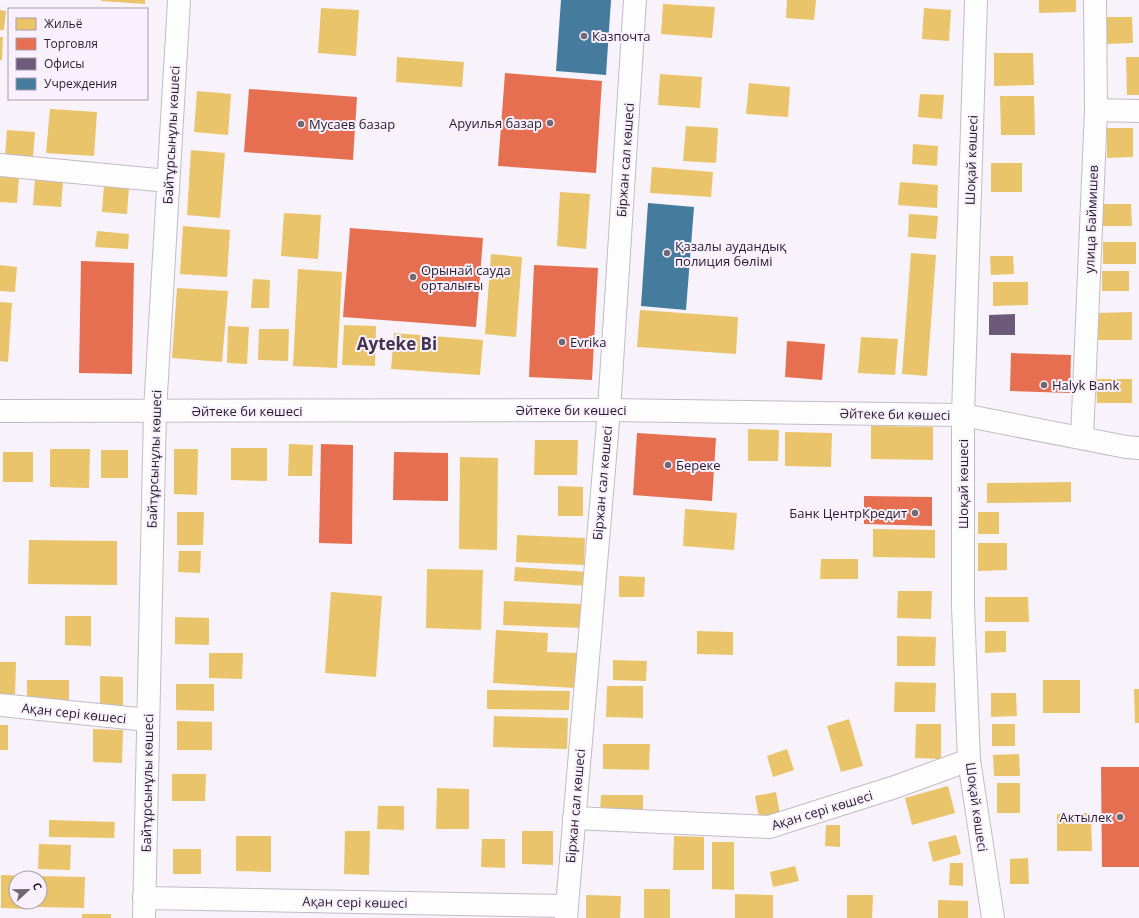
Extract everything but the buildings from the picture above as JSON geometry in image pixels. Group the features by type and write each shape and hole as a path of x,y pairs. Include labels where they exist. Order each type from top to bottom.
{"street":[{"name":"Байтұрсынұлы көшесі","path":"144,908 155,411 179,0"},
{"name":"Біржан сал көшесі","path":"566,912 609,410 635,0"},
{"name":"Шоқай көшесі","path":"976,0 963,415 963,606 969,760 993,918"},
{"name":"улица Баймишев","path":"1082,438 1096,110 1095,0"},
{"path":"1096,110 1139,110"},
{"path":"0,165 168,181"},
{"name":"Әйтеке би көшесі","path":"0,411 609,410 963,415 1126,447 1139,448"},
{"name":"Ақан сері көшесі","path":"0,705 148,720"},
{"name":"Ақан сері көшесі","path":"574,818 769,827 895,787 969,760"},
{"name":"Ақан сері көшесі","path":"144,908 566,912"}],"place":[{"name":"Казпочта","path":"584,36"},
{"name":"Аруилья базар","path":"550,123"},
{"name":"Мусаев базар","path":"301,124"},
{"name":"Қазалы аудандық полиция бөлімі","path":"667,253"},
{"name":"Орынай сауда орталығы","path":"413,277"},
{"name":"Evrika","path":"562,342"},
{"name":"Halyk Bank","path":"1044,385"},
{"name":"Береке","path":"668,465"},
{"name":"Банк ЦентрКредит","path":"915,513"},
{"name":"Актылек","path":"1120,817"}],"district":[{"name":"Ayteke Bi","path":"397,343"}]}
